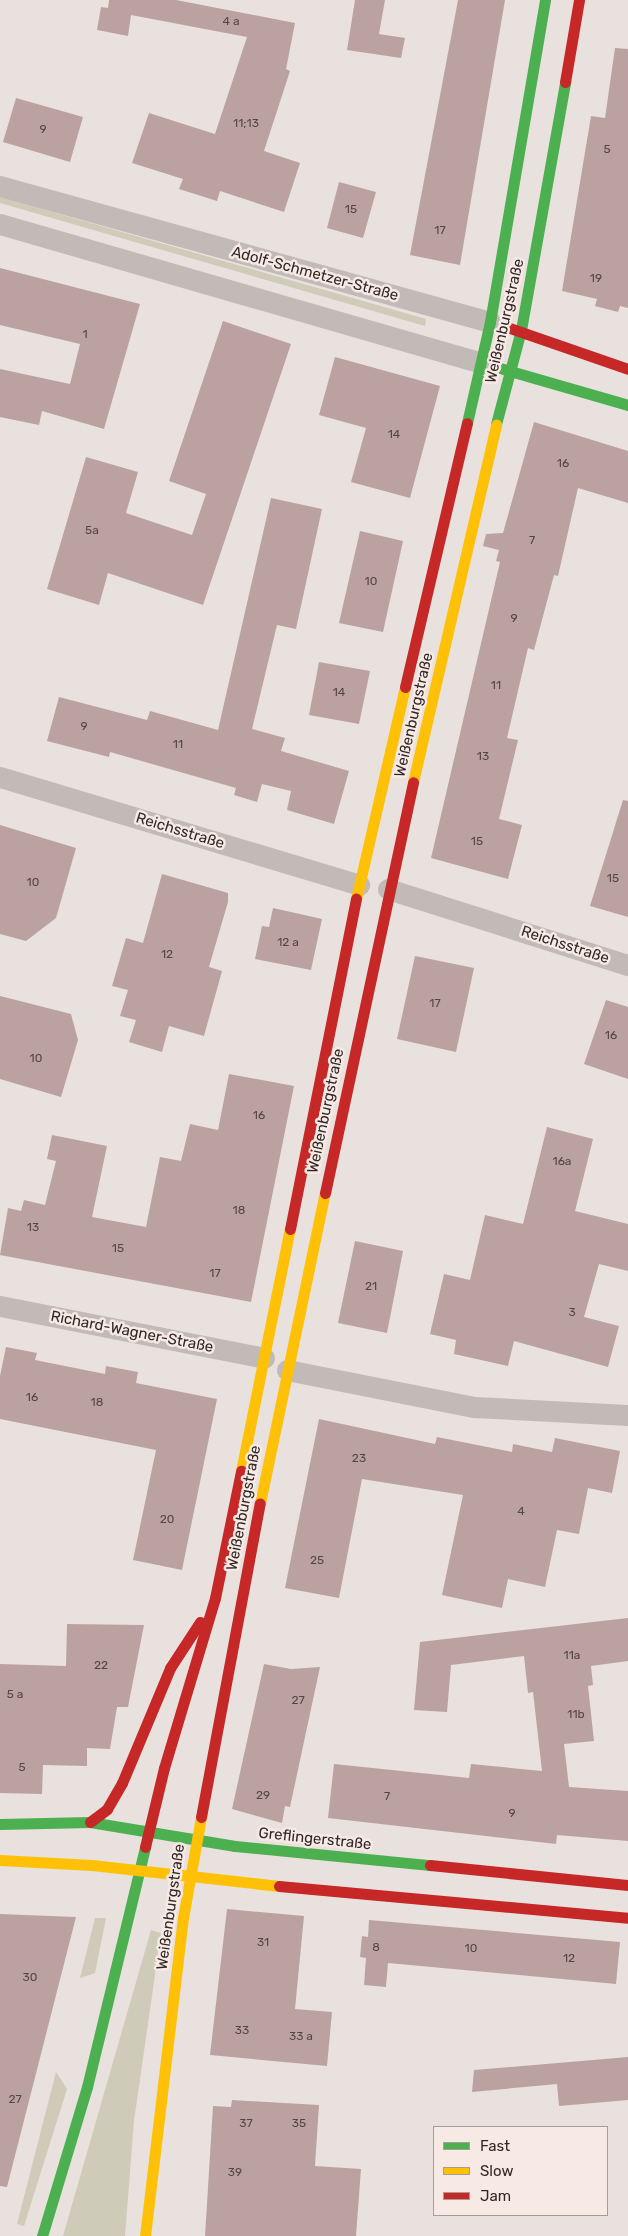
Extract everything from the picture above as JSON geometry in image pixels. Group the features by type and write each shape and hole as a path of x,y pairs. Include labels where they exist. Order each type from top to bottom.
{"main road":[{"name":"Weißenburgstraße","path":"42,2236 87,2087 149,1832 215,1598 360,885 482,363 545,0"},
{"name":"Weißenburgstraße","path":"145,2236 196,1840 287,1370 388,889 509,371 521,330 579,0"},
{"name":"Adolf-Schmetzer-Straße","path":"490,322 521,330 544,343 628,370"},
{"path":"482,363 628,405"},
{"name":"Weißenburgstraße","path":"90,1822 107,1809 122,1783 170,1668 215,1598"},
{"name":"Greflingerstraße","path":"0,1824 90,1822 196,1840 628,1885"},
{"path":"0,1860 628,1918"}],"street":[{"name":"Adolf-Schmetzer-Straße","path":"0,186 490,322"},
{"path":"0,224 482,363"},
{"name":"Reichsstraße","path":"0,777 360,885"},
{"name":"Reichsstraße","path":"388,889 628,965"},
{"name":"Richard-Wagner-Straße","path":"0,1306 264,1358"},
{"path":"287,1370 474,1407 628,1415"}],"shaded area":[{"path":"0,197 426,319 425,326 0,203"},
{"path":"95,1918 106,1918 95,1973 80,1978"},
{"path":"151,1930 161,1933 134,2121 125,2236 63,2236"},
{"path":"56,2072 67,2089 24,2226 17,2224"}],"building":[{"path":"109,0 176,0 295,23 286,69 290,71 264,151 300,163 284,212 220,191 217,201 179,189 183,179 132,163 149,113 215,134 247,37 131,15 128,36 97,30 101,7 108,8"},
{"path":"355,0 385,0 379,34 405,38 401,58 347,50"},
{"path":"458,0 505,0 460,265 410,255"},
{"path":"615,48 628,49 628,308 620,306 618,312 595,306 597,299 562,291 591,116 605,118"},
{"path":"16,98 83,117 70,162 3,142"},
{"path":"339,182 376,192 363,238 327,228"},
{"path":"0,268 140,304 104,429 42,411 39,425 0,417 0,369 70,384 80,344 0,325"},
{"path":"223,321 291,344 203,605 108,573 99,605 47,589 86,457 138,472 126,513 192,535 206,494 169,481"},
{"path":"335,357 440,386 410,498 351,482 366,428 319,415"},
{"path":"534,422 628,451 628,503 578,488 558,576 554,575 534,650 528,648 507,738 518,740 499,819 522,825 508,879 431,858 500,562 496,561 499,550 483,546 486,534 503,533"},
{"path":"271,498 322,509 296,629 277,625 252,729 285,738 281,751 349,771 334,824 287,810 291,791 262,784 257,802 234,795 236,788 110,752 109,757 47,741 59,697 147,720 150,711 218,730"},
{"path":"360,531 403,541 383,632 339,623"},
{"path":"319,662 370,671 359,724 309,715"},
{"path":"623,800 628,801 628,917 590,906"},
{"path":"0,825 76,848 56,918 26,941 0,934"},
{"path":"162,874 228,893 228,902 209,967 222,971 204,1036 169,1026 162,1052 129,1042 136,1020 120,1016 128,990 112,986 126,938 143,943"},
{"path":"273,908 322,919 311,970 255,959 262,926 269,927"},
{"path":"415,956 474,968 456,1052 397,1039"},
{"path":"0,996 71,1014 78,1040 61,1097 0,1079"},
{"path":"606,1000 628,1007 628,1079 584,1064"},
{"path":"229,1074 294,1086 251,1302 0,1255 8,1208 21,1211 24,1200 45,1205 56,1161 47,1159 52,1135 107,1146 92,1217 146,1227 160,1157 181,1161 190,1124 218,1130"},
{"path":"547,1127 593,1139 575,1211 628,1224 628,1271 599,1264 584,1317 619,1326 608,1367 514,1341 508,1366 454,1354 456,1340 430,1334 444,1274 470,1280 485,1215 523,1224"},
{"path":"355,1241 403,1251 387,1333 338,1323"},
{"path":"6,1347 37,1353 35,1360 105,1374 106,1366 138,1372 136,1383 217,1399 182,1570 133,1560 156,1450 0,1419 0,1376"},
{"path":"319,1419 435,1444 437,1437 512,1452 513,1444 552,1452 555,1438 620,1451 612,1493 588,1488 579,1534 557,1530 545,1587 508,1579 502,1608 442,1595 463,1495 362,1479 339,1598 285,1588"},
{"path":"628,1618 628,1661 591,1666 593,1685 588,1686 594,1741 564,1744 569,1787 628,1791 628,1841 557,1835 556,1844 328,1818 334,1764 469,1778 471,1764 542,1771 533,1692 528,1693 524,1656 451,1665 447,1712 414,1710 420,1642"},
{"path":"67,1624 144,1625 128,1707 117,1707 110,1749 87,1748 87,1766 43,1765 42,1794 0,1793 0,1664 66,1666"},
{"path":"264,1664 291,1669 320,1667 290,1807 285,1806 282,1823 232,1809"},
{"path":"227,1909 304,1916 295,2009 332,2012 327,2066 210,2055"},
{"path":"0,1914 76,1917 7,2187 0,2186"},
{"path":"369,1920 620,1942 616,1984 388,1963 386,1987 364,1985 366,1958 360,1957 362,1936 368,1937"},
{"path":"628,2057 628,2100 559,2106 557,2084 472,2092 474,2070"},
{"path":"232,2100 319,2105 315,2166 361,2169 356,2236 205,2236 213,2106 231,2107"}],"traffic: fast":[{"path":"467,423 490,322 545,0"},
{"path":"496,424 521,330 565,82"},
{"path":"493,366 628,405"},
{"path":"0,1824 90,1822 235,1846 430,1865"},
{"path":"42,2236 87,2087 145,1847"}],"traffic: slow":[{"path":"413,782 496,424"},
{"path":"356,899 405,687"},
{"path":"260,1503 325,1193"},
{"path":"241,1471 290,1229"},
{"path":"145,2236 183,1918 201,1817"},
{"path":"0,1860 92,1865 279,1886"}],"traffic: jam":[{"path":"565,82 579,0"},
{"path":"504,326 628,369"},
{"path":"405,687 467,423"},
{"path":"325,1193 413,782"},
{"path":"290,1229 356,899"},
{"path":"145,1847 164,1768 215,1598 241,1471"},
{"path":"201,1817 260,1503"},
{"path":"90,1822 107,1809 122,1783 170,1668 200,1622"},
{"path":"430,1865 628,1885"},
{"path":"279,1886 628,1918"}]}
